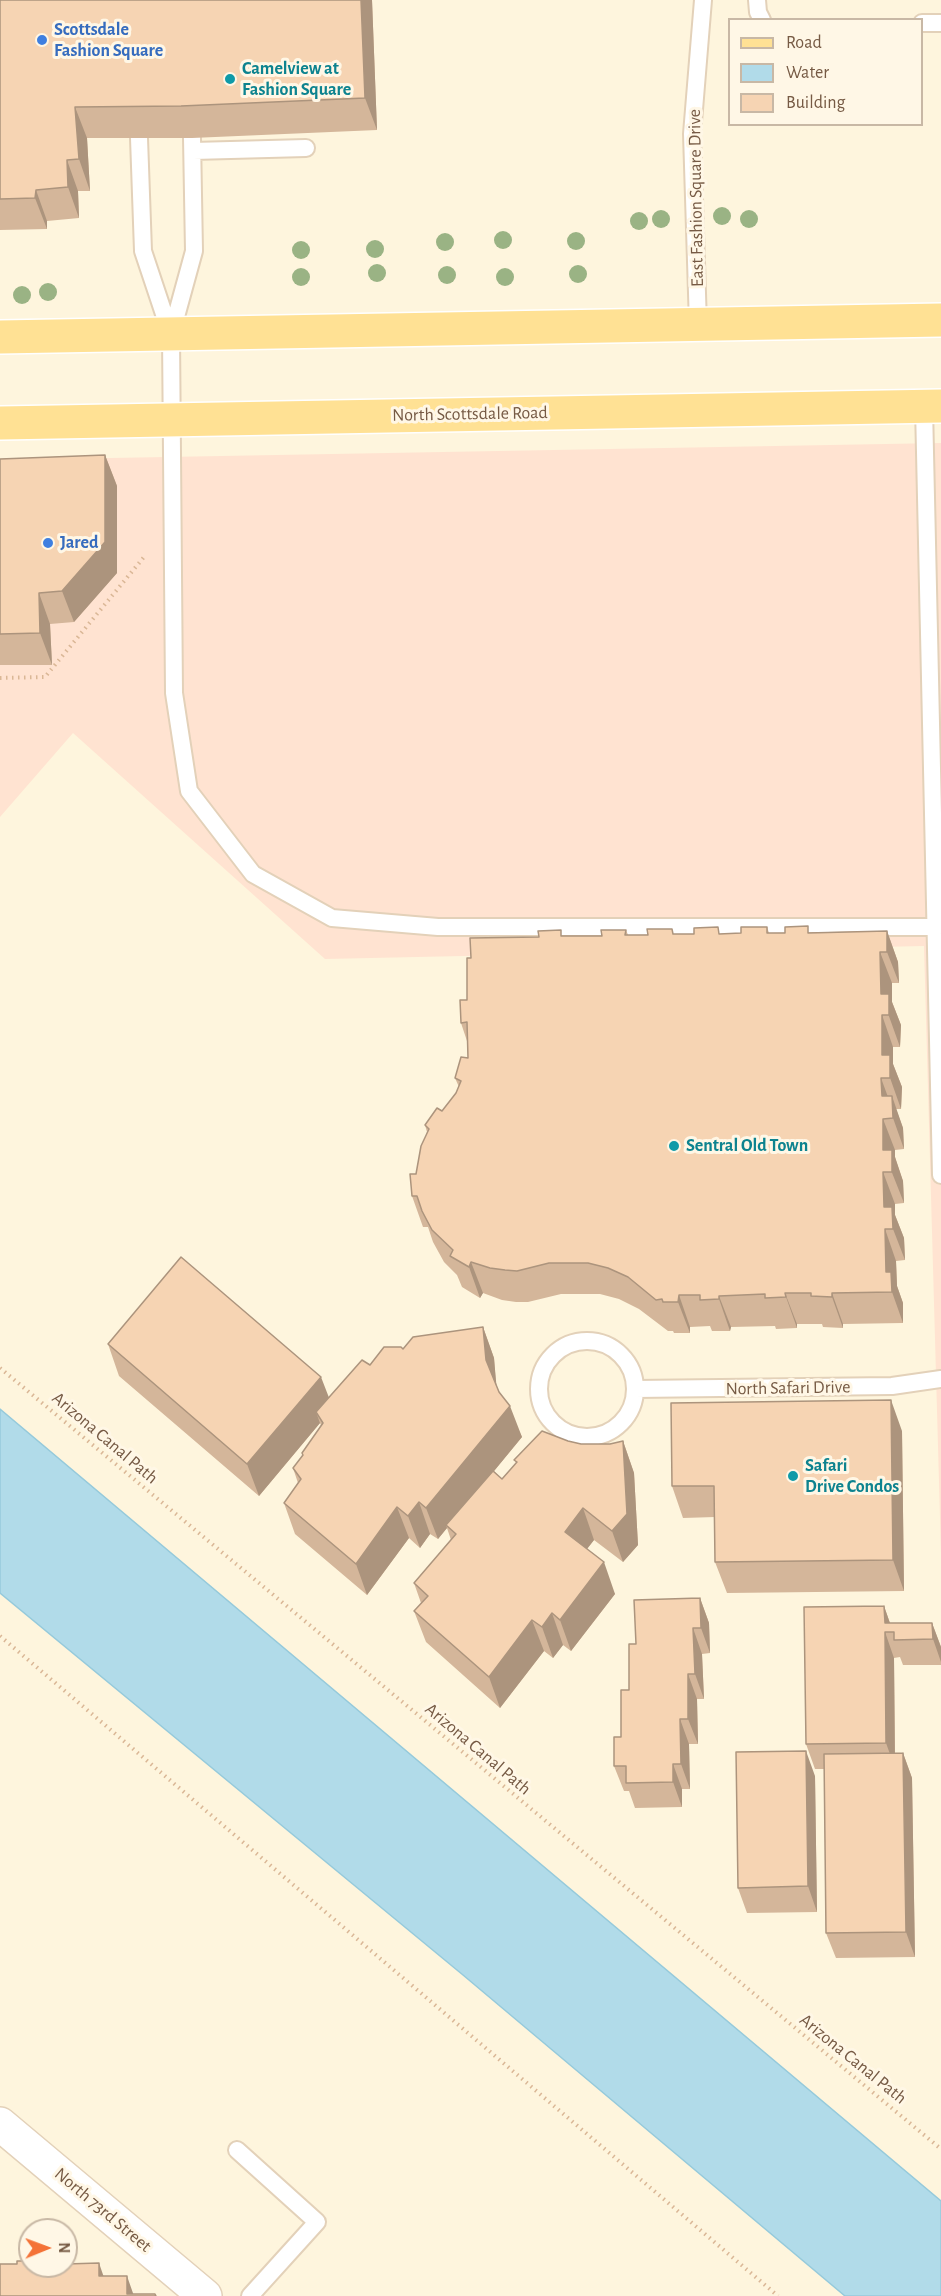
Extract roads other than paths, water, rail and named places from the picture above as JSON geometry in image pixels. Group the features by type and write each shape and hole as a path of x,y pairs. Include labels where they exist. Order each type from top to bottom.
{"main road":[{"path":"0,337 941,320"},
{"name":"North Scottsdale Road","path":"0,423 932,406"}],"street":[{"name":"North 73rd Street","path":"0,2124 205,2296"}],"lane":[{"name":"East Fashion Square Drive","path":"698,325 692,134 703,0"},
{"path":"758,0 758,12 761,18"},
{"path":"923,23 941,23"},
{"path":"139,138 143,251 171,335"},
{"path":"306,148 192,145 194,250 171,335 174,693 189,791 253,874 332,918 427,926 936,927"},
{"path":"932,406 936,927 941,1175"},
{"path":"591,1341 605,1344 618,1351 630,1369 635,1389 632,1406 624,1420 613,1430 598,1436 583,1437 568,1434 545,1414 540,1400 539,1384 546,1363 562,1347 575,1342 591,1341"},
{"name":"North Safari Drive","path":"635,1389 892,1386 941,1379"},
{"path":"237,2150 317,2222 250,2296"}],"water":[{"path":"0,1409 941,2201 941,2296 845,2296 463,1975 0,1593"}],"place":[{"name":"Scottsdale Fashion Square","path":"42,40"},
{"name":"Camelview at Fashion Square","path":"230,79"},
{"name":"Jared","path":"48,543"},
{"name":"Sentral Old Town","path":"674,1146"},
{"name":"Safari Drive Condos","path":"793,1476"}]}
